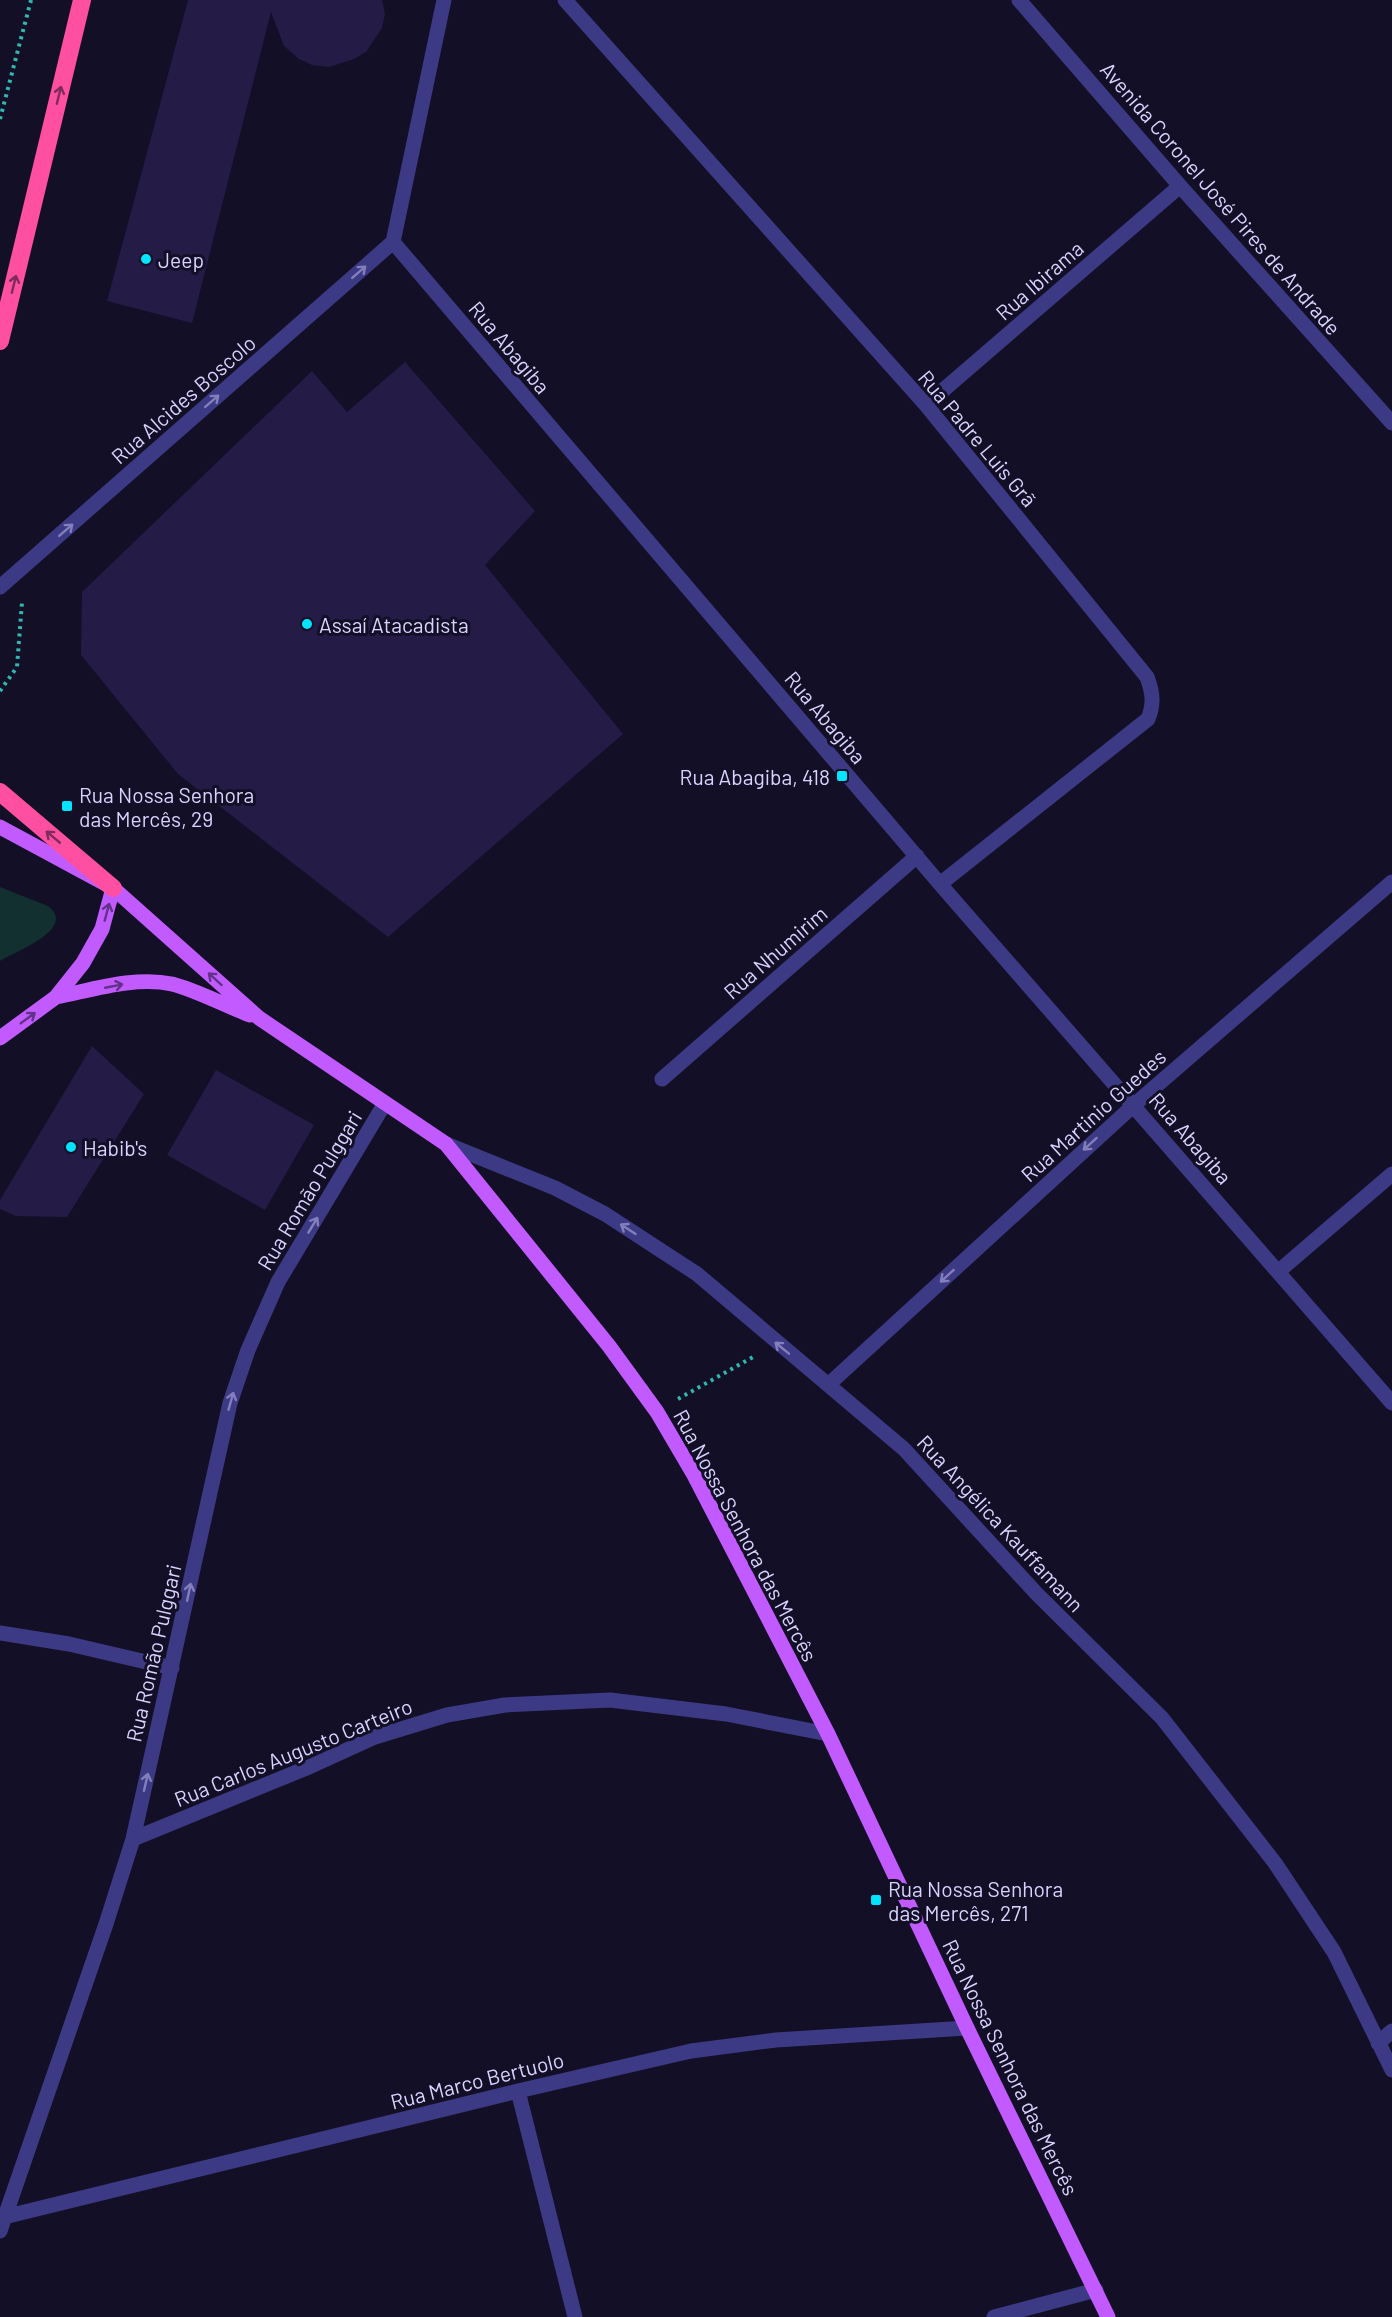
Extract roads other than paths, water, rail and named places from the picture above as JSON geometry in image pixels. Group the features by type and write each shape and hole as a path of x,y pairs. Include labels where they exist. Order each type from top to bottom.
{"highway":[{"path":"0,341 82,0"},
{"path":"0,792 113,888"}],"main road":[{"name":"Rua Nossa Senhora das Mercês","path":"0,827 113,888 259,1018 446,1144 609,1346 657,1412 694,1474 828,1734 967,2028 1108,2317"},
{"path":"0,1038 56,997 83,963 102,929 113,888"},
{"path":"56,997 128,983 172,984 259,1018"}],"street":[{"path":"393,242 444,0"},
{"name":"Rua Padre Luis Grã","path":"565,0 926,405 1147,677 1152,691 1153,707 1148,719 940,884"},
{"name":"Avenida Coronel José Pires de Andrade","path":"1019,0 1180,186 1392,423"},
{"name":"Rua Ibirama","path":"926,405 1180,186"},
{"name":"Rua Alcides Boscolo","path":"0,587 393,242"},
{"name":"Rua Abagiba","path":"393,242 940,884 1392,1403"},
{"name":"Rua Nhumirim","path":"662,1080 917,856"},
{"name":"Rua Martinio Guedes","path":"828,1385 1134,1105 1392,882"},
{"name":"Rua Romão Pulggari","path":"2,2224 133,1839 230,1403 248,1350 278,1282 385,1103"},
{"name":"Rua Angélica Kauffamann","path":"446,1144 555,1188 605,1214 697,1274 904,1449 1036,1593 1162,1718 1275,1863 1328,1942 1392,2070"},
{"path":"1279,1271 1392,1174"},
{"path":"0,1633 69,1644 172,1668"},
{"name":"Rua Carlos Augusto Carteiro","path":"133,1839 309,1767 375,1737 447,1715 505,1705 610,1700 726,1714 828,1734"},
{"name":"Rua Marco Bertuolo","path":"2,2224 519,2091 691,2051 776,2040 967,2028"},
{"path":"1378,2043 1392,2031"},
{"path":"519,2091 575,2317"},
{"path":"994,2317 1096,2290"}],"place":[{"name":"Jeep","path":"146,259"},
{"name":"Assaí Atacadista","path":"307,624"},
{"name":"Rua Abagiba, 418","path":"842,776"},
{"name":"Rua Nossa Senhora das Mercês, 29","path":"67,806"},
{"name":"Habib's","path":"71,1147"},
{"name":"Rua Nossa Senhora das Mercês, 271","path":"876,1900"}]}
